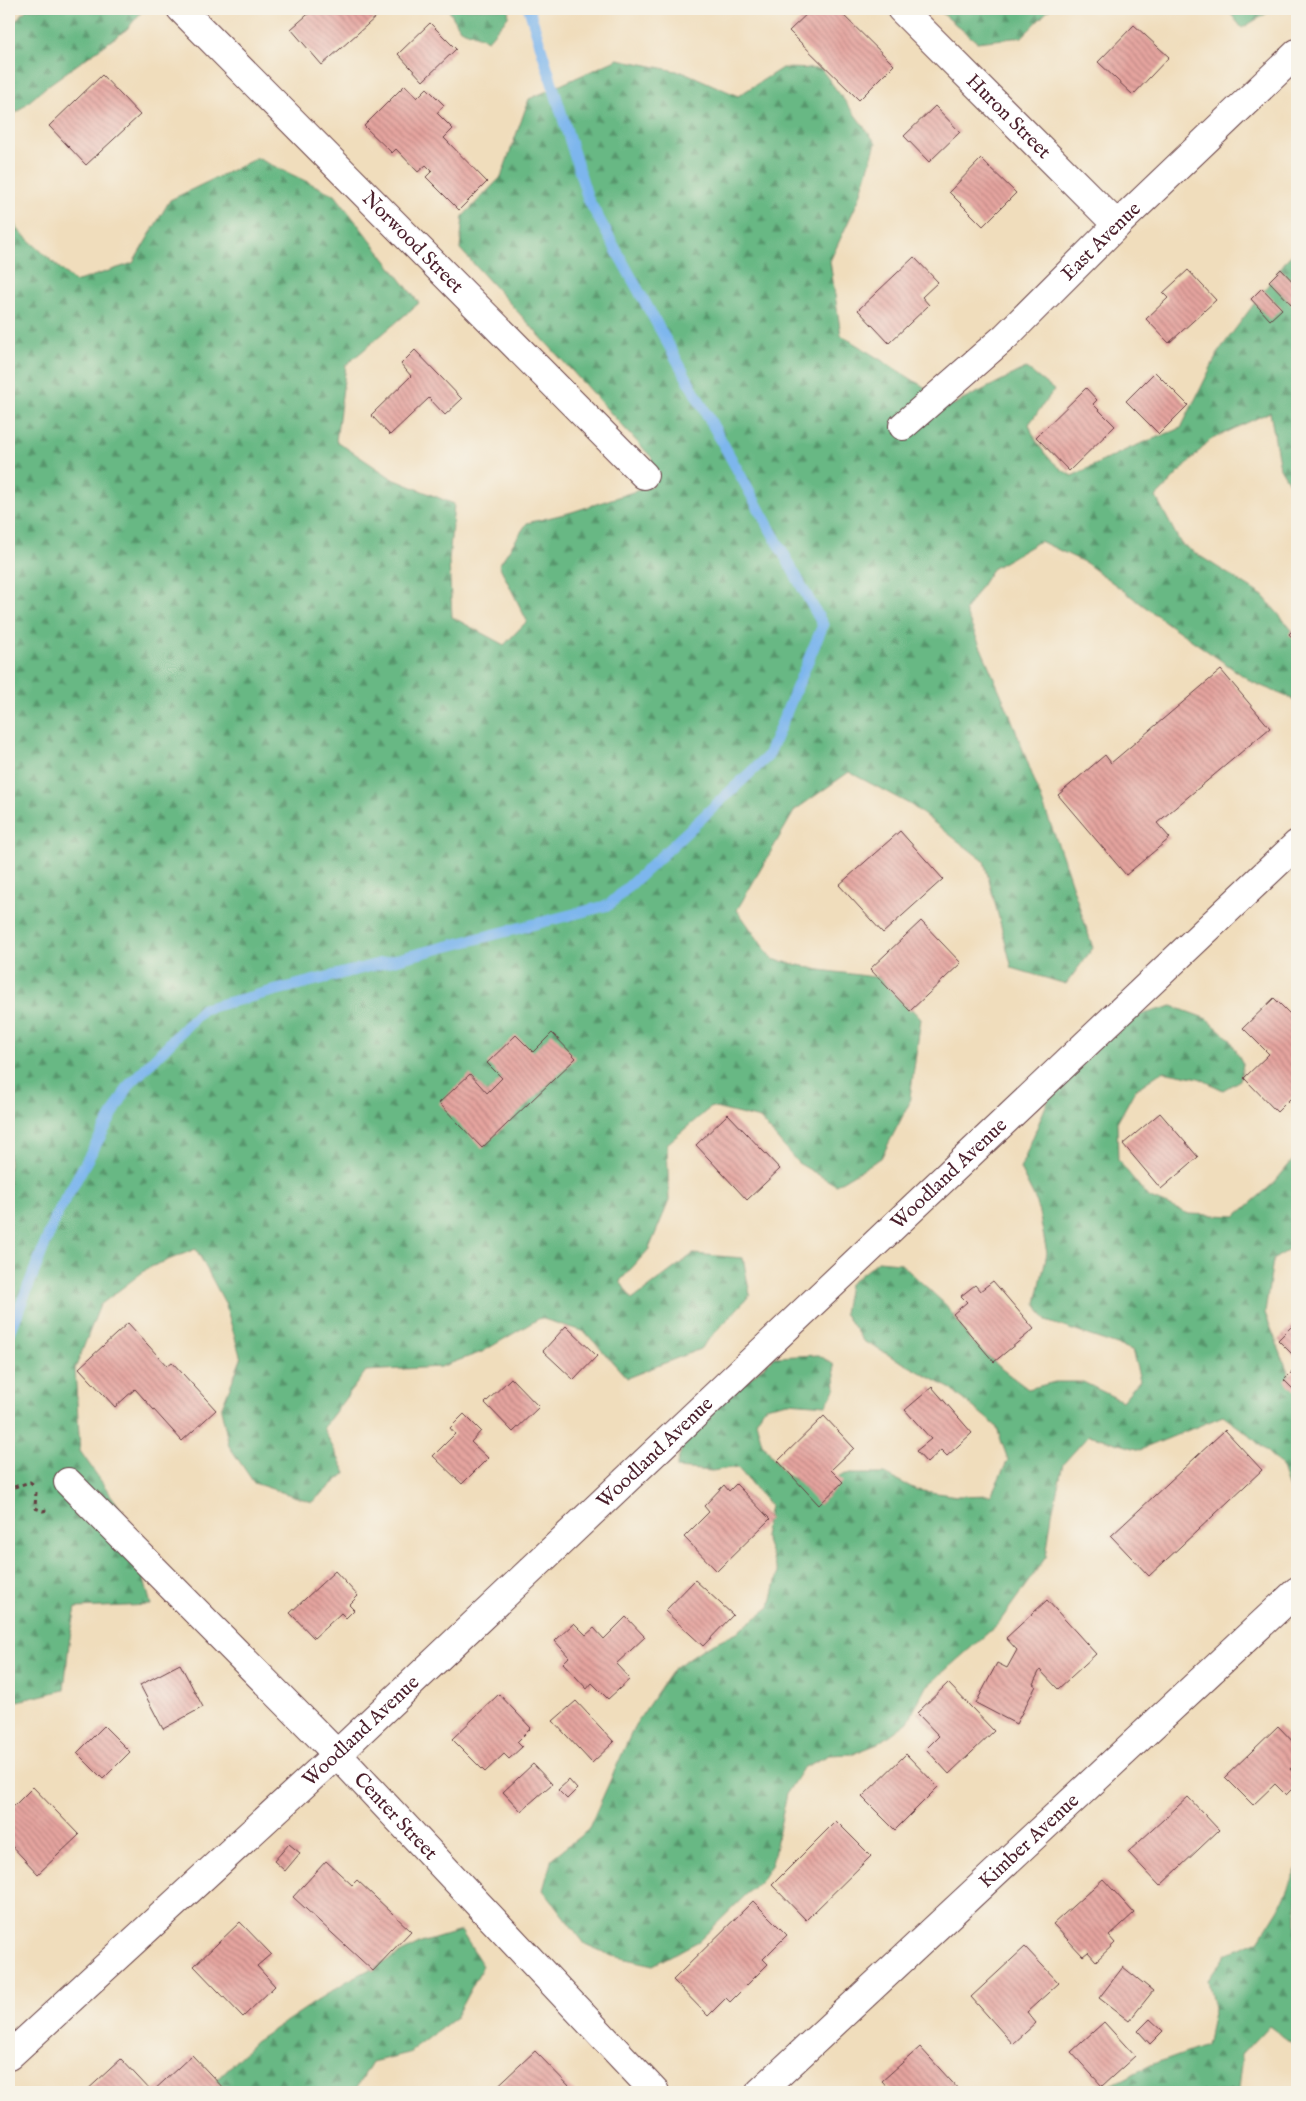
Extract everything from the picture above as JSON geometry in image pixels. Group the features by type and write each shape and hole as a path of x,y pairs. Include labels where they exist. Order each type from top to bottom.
{"street":[{"name":"Norwood Street","path":"181,9 644,475"},
{"name":"Huron Street","path":"901,9 1117,225"},
{"name":"East Avenue","path":"904,426 1006,336 1117,225 1297,53"},
{"name":"Woodland Avenue","path":"9,2056 337,1754 1297,844"},
{"name":"Center Street","path":"68,1482 337,1754 654,2092"},
{"name":"Kimber Avenue","path":"760,2092 1297,1591"}],"green space":[{"path":"27,9 144,9 127,29 47,86 9,119 9,28"},
{"path":"448,9 509,9 508,17 488,40 460,29"},
{"path":"937,9 1050,9 1022,37 977,42"},
{"path":"1227,9 1274,9 1242,28"},
{"path":"618,59 686,73 738,96 782,68 821,69 876,143 859,199 830,261 841,335 953,405 1026,368 1054,390 1029,424 1032,432 1045,454 1057,466 1072,476 1130,448 1181,428 1219,351 1288,258 1297,249 1297,496 1280,468 1270,412 1210,440 1156,497 1181,544 1263,596 1297,636 1297,701 1252,682 1167,623 1086,563 1040,541 992,569 965,611 1010,715 1062,855 1093,948 1066,984 1012,968 984,861 911,805 849,772 795,810 737,910 772,959 820,970 882,978 921,1019 909,1104 881,1158 836,1185 798,1163 760,1119 711,1107 667,1144 669,1201 649,1249 620,1281 632,1300 693,1254 743,1258 750,1295 700,1349 627,1378 585,1332 540,1318 482,1352 440,1367 366,1371 323,1428 346,1473 312,1502 254,1483 229,1446 221,1409 241,1359 225,1303 196,1249 148,1268 100,1305 75,1369 80,1451 129,1521 151,1605 76,1608 69,1643 64,1690 18,1701 9,1685 9,213 20,232 75,282 133,263 170,200 257,158 335,195 419,303 346,365 336,441 393,479 454,504 449,561 452,617 504,645 527,621 499,565 527,523 572,512 654,485 652,458 460,249 463,216 501,177 529,99"},
{"path":"1172,1006 1207,1019 1230,1039 1243,1064 1240,1080 1223,1090 1199,1078 1163,1071 1135,1090 1117,1123 1118,1160 1148,1197 1189,1214 1236,1216 1274,1183 1297,1155 1297,1243 1273,1260 1265,1313 1297,1395 1297,1512 1281,1465 1248,1434 1223,1416 1140,1450 1089,1435 1063,1464 1052,1513 1046,1557 998,1624 925,1688 908,1722 878,1744 852,1754 829,1755 803,1768 787,1793 772,1864 762,1879 699,1941 653,1965 612,1956 585,1944 543,1890 552,1858 588,1830 635,1725 673,1669 704,1648 737,1632 770,1607 778,1573 764,1536 770,1506 737,1467 712,1471 676,1468 685,1436 774,1357 819,1355 834,1365 836,1388 826,1405 788,1402 765,1407 756,1421 762,1443 786,1475 813,1488 846,1474 885,1474 917,1490 957,1496 991,1495 1008,1460 996,1426 951,1389 863,1341 844,1313 849,1284 878,1261 900,1263 946,1305 970,1340 1003,1370 1028,1389 1055,1382 1083,1382 1122,1401 1140,1380 1132,1350 1046,1321 1036,1303 1047,1253 1037,1203 1020,1169 1049,1098 1099,1047 1140,1015"},
{"path":"1297,1868 1297,2047 1269,2026 1242,2055 1238,2089 1240,2092 1087,2092 1115,2083 1153,2064 1206,2045 1214,2008 1208,1980 1226,1954 1259,1940 1279,1908"},
{"path":"461,1931 483,1966 455,2018 409,2053 372,2062 354,2092 204,2092 255,2042 347,1981 421,1943"}],"building":[{"path":"314,9 385,9 322,65 291,29"},
{"path":"812,9 837,9 894,65 859,100 789,31"},
{"path":"430,23 456,49 423,81 398,54"},
{"path":"1134,25 1169,57 1133,95 1098,62"},
{"path":"102,75 140,115 86,165 49,126"},
{"path":"405,85 417,98 427,88 444,105 437,113 453,129 444,138 487,182 459,210 426,177 432,171 426,165 418,172 396,149 392,153 364,126"},
{"path":"935,106 960,132 929,162 904,136"},
{"path":"981,159 1016,193 983,226 949,192"},
{"path":"914,257 938,282 922,297 929,305 889,343 858,310"},
{"path":"1281,269 1297,286 1297,303 1293,306 1269,281"},
{"path":"1188,270 1216,300 1169,343 1146,319 1168,298 1163,293"},
{"path":"1262,288 1282,309 1270,320 1251,299"},
{"path":"415,350 462,399 445,415 429,398 390,435 371,415 411,376 401,364"},
{"path":"1155,372 1188,405 1159,434 1126,401"},
{"path":"1086,388 1097,400 1093,404 1115,426 1069,471 1036,437"},
{"path":"1297,626 1297,643 1289,634"},
{"path":"1221,670 1270,728 1157,823 1170,838 1126,875 1058,795 1105,755 1111,763"},
{"path":"900,831 943,879 883,933 839,885"},
{"path":"921,921 961,963 910,1011 870,969"},
{"path":"1274,998 1297,1021 1297,1092 1277,1112 1244,1078 1269,1054 1243,1028"},
{"path":"552,1033 576,1058 482,1148 439,1103 470,1074 487,1093 502,1078 487,1063 516,1035 533,1052"},
{"path":"1160,1113 1198,1157 1161,1189 1123,1144"},
{"path":"728,1114 780,1169 747,1200 696,1145"},
{"path":"993,1281 1034,1329 994,1362 953,1314 967,1302 961,1296 975,1285 980,1291"},
{"path":"1297,1321 1297,1359 1278,1340"},
{"path":"128,1323 167,1366 172,1362 216,1410 182,1441 135,1389 115,1407 79,1368"},
{"path":"566,1326 597,1356 574,1380 543,1351"},
{"path":"1297,1367 1297,1393 1284,1380"},
{"path":"511,1378 539,1407 513,1432 485,1403"},
{"path":"932,1387 972,1433 947,1456 941,1450 927,1463 916,1451 931,1439 905,1410"},
{"path":"464,1414 481,1431 471,1442 488,1458 462,1484 433,1456 455,1434 450,1428"},
{"path":"824,1416 854,1448 831,1470 843,1482 819,1505 778,1461"},
{"path":"1225,1430 1262,1470 1149,1576 1111,1536"},
{"path":"736,1484 770,1519 717,1571 684,1537 709,1512 704,1506 724,1485 729,1491"},
{"path":"335,1571 358,1596 349,1605 354,1610 346,1618 341,1613 314,1638 290,1613"},
{"path":"695,1580 733,1615 703,1646 665,1611"},
{"path":"1047,1600 1096,1654 1058,1689 1040,1670 1033,1684 1036,1686 1016,1724 976,1703 997,1663 1007,1668 1017,1650 1006,1638"},
{"path":"626,1617 645,1637 616,1664 630,1679 608,1699 592,1683 587,1689 563,1663 569,1657 555,1641 574,1623 586,1635 594,1628 604,1639"},
{"path":"180,1664 203,1707 163,1729 140,1685"},
{"path":"948,1683 994,1731 949,1774 926,1749 939,1736 917,1713"},
{"path":"499,1694 531,1728 517,1742 522,1747 509,1759 504,1754 485,1772 452,1739"},
{"path":"576,1701 614,1742 592,1763 553,1721"},
{"path":"104,1726 130,1752 103,1779 77,1753"},
{"path":"1278,1726 1297,1746 1297,1762 1290,1769 1297,1777 1297,1784 1286,1795 1275,1784 1253,1805 1225,1777"},
{"path":"906,1754 938,1787 895,1830 862,1797"},
{"path":"533,1764 552,1784 521,1811 503,1792"},
{"path":"569,1780 577,1789 567,1799 558,1790"},
{"path":"33,1787 79,1835 38,1874 9,1843 9,1811"},
{"path":"1188,1797 1219,1830 1160,1886 1128,1852"},
{"path":"836,1821 871,1856 806,1920 772,1885"},
{"path":"289,1844 300,1853 285,1871 274,1861"},
{"path":"326,1861 352,1885 357,1880 411,1931 373,1971 293,1897"},
{"path":"1103,1879 1134,1913 1109,1936 1115,1943 1096,1961 1088,1952 1083,1956 1053,1924"},
{"path":"753,1901 787,1935 763,1959 768,1964 730,2002 726,1998 708,2016 673,1980"},
{"path":"240,1922 271,1954 257,1966 275,1986 243,2017 194,1966"},
{"path":"1025,1947 1059,1983 1027,2012 1036,2023 1013,2044 971,1997"},
{"path":"1123,1967 1153,1991 1129,2021 1099,1998"},
{"path":"1150,2019 1163,2031 1150,2044 1138,2031"},
{"path":"1104,2022 1135,2056 1102,2086 1071,2052"},
{"path":"920,2047 961,2092 892,2092 882,2081"},
{"path":"535,2051 575,2092 491,2092"},
{"path":"192,2055 227,2092 152,2092"},
{"path":"121,2059 152,2092 85,2092"}],"waterway":[{"path":"9,1335 56,1216 129,1085 203,1009 609,905 768,756 823,625 588,199 529,9"}]}
